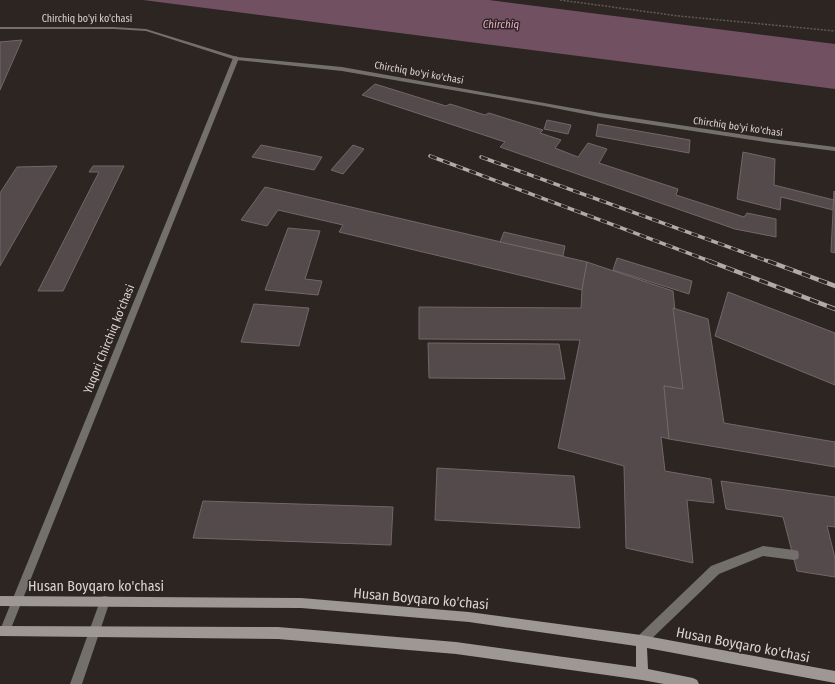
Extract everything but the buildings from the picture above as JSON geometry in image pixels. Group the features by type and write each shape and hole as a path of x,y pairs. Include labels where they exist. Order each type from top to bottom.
{"main road":[{"name":"Husan Boyqaro ko'chasi","path":"0,601 301,602 469,617 641,641 835,677"},
{"path":"2,631 278,633 456,648 642,674 693,684"},
{"path":"641,641 642,674"}],"street":[{"name":"Chirchiq bo'yi ko'chasi","path":"0,28 114,28 146,30 236,58 342,69 600,115 772,141 835,148"},
{"name":"Yuqori Chirchiq ko'chasi","path":"2,631 17,601 236,58"},
{"path":"641,641 715,570 763,551 794,555"},
{"path":"76,684 105,601"}],"path":[{"path":"560,0 679,16 835,31"}],"water":[{"name":"Chirchiq","path":"143,0 489,0 835,44 835,89"}],"railway":[{"path":"430,156 712,262"},
{"path":"481,157 770,262"},
{"path":"709,261 835,309"},
{"path":"768,261 835,286"}]}
